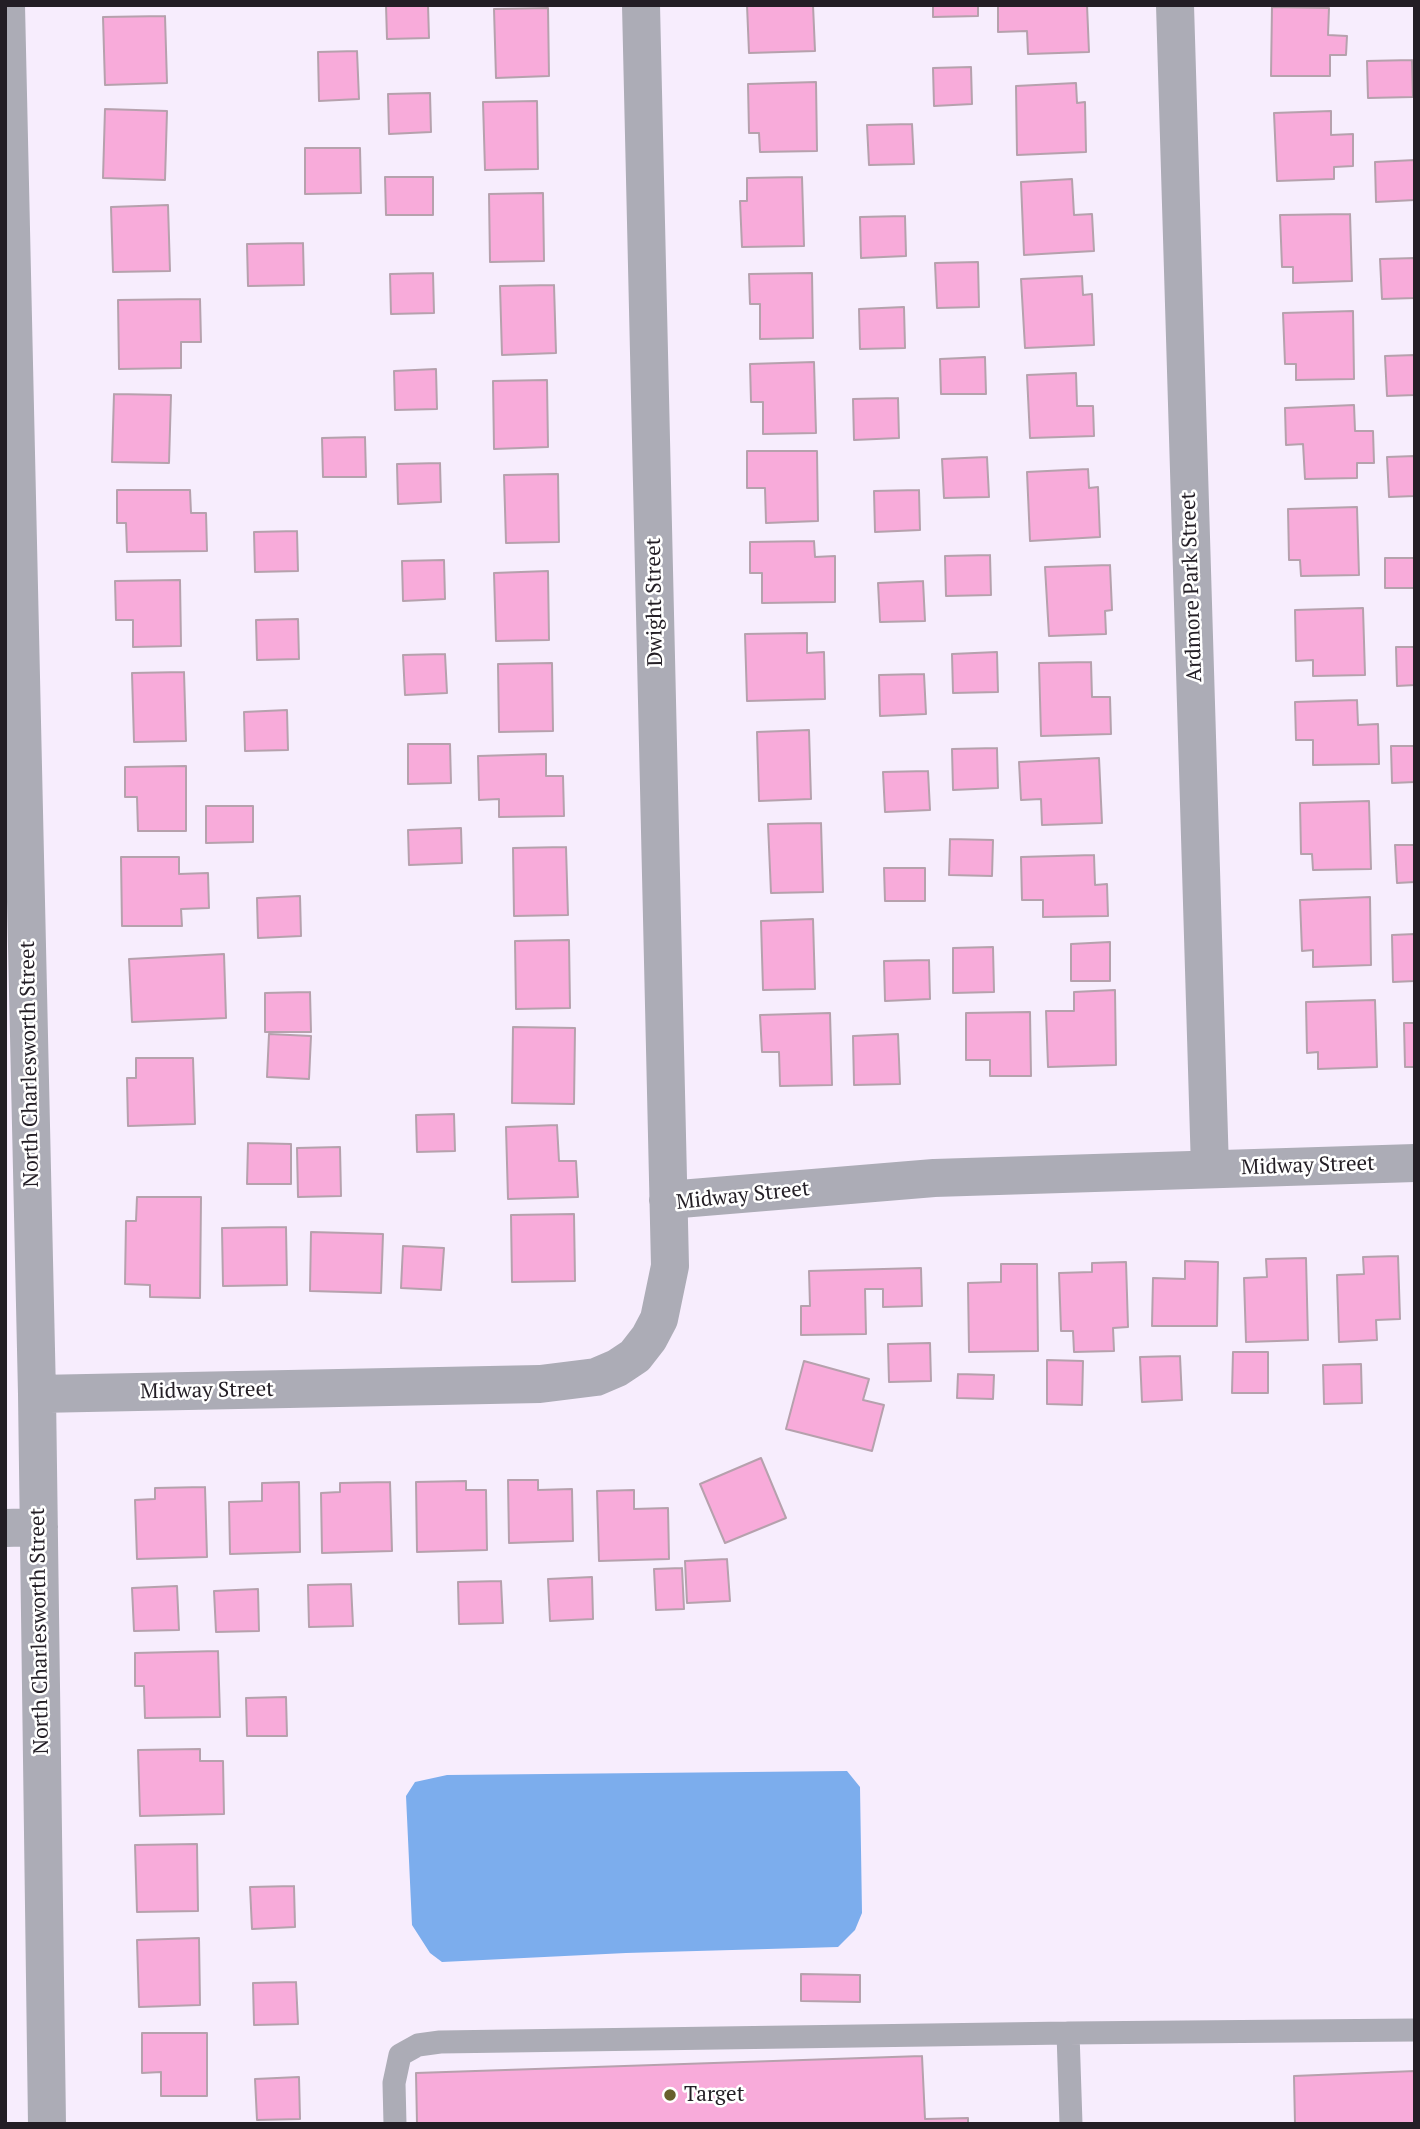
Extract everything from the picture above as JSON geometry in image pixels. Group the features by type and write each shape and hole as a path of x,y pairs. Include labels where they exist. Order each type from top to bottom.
{"street":[{"name":"North Charlesworth Street","path":"6,5 37,1394 22,1528 47,2124"},
{"name":"Dwight Street","path":"641,5 668,1200"},
{"name":"Ardmore Park Street","path":"1174,5 1210,1169"},
{"name":"Midway Street","path":"37,1394 540,1384 596,1377 635,1356 659,1319 670,1266 668,1200 934,1178 1415,1163"}],"lane":[{"path":"395,2124 394,2083 400,2055 418,2045 440,2042 1415,2030"},
{"path":"1068,2033 1071,2124"}],"water":[{"path":"847,1771 860,1787 862,1913 855,1930 838,1947 442,1962 430,1953 412,1925 406,1796 415,1782 447,1775"}],"building":[{"path":"386,5 428,5 429,38 387,39"},
{"path":"747,5 813,5 815,51 749,53"},
{"path":"933,5 978,5 978,16 933,17"},
{"path":"998,5 1087,5 1089,52 1028,54 1027,31 998,32"},
{"path":"1272,7 1329,8 1328,35 1347,36 1346,55 1330,55 1330,76 1271,76"},
{"path":"548,8 549,76 496,78 494,9"},
{"path":"165,16 167,83 105,85 103,17"},
{"path":"357,51 359,99 319,101 318,52"},
{"path":"1412,60 1413,97 1368,98 1367,61"},
{"path":"971,67 972,104 934,106 933,68"},
{"path":"816,82 817,151 760,152 759,133 749,133 748,84"},
{"path":"1076,83 1077,103 1085,102 1086,152 1017,155 1016,86"},
{"path":"430,93 431,132 389,134 388,94"},
{"path":"537,101 538,169 485,170 483,102"},
{"path":"105,109 167,111 165,180 103,178"},
{"path":"1331,111 1331,135 1353,134 1353,166 1334,167 1334,179 1277,181 1274,113"},
{"path":"912,124 914,164 869,165 867,125"},
{"path":"305,148 360,148 361,193 305,194"},
{"path":"1415,160 1415,200 1376,202 1375,162"},
{"path":"385,177 433,177 433,215 386,215"},
{"path":"802,177 804,246 742,247 740,201 747,201 747,178"},
{"path":"1072,179 1074,215 1092,214 1094,251 1024,255 1021,182"},
{"path":"543,193 544,261 490,262 489,194"},
{"path":"168,205 170,271 113,272 111,207"},
{"path":"1350,214 1352,281 1293,283 1293,267 1282,267 1280,215"},
{"path":"905,216 906,256 861,258 860,217"},
{"path":"303,243 304,285 248,286 247,244"},
{"path":"1415,258 1415,298 1382,299 1380,259"},
{"path":"978,262 979,307 937,308 935,263"},
{"path":"433,273 434,313 391,314 390,274"},
{"path":"812,273 813,338 760,339 760,304 750,304 749,274"},
{"path":"1082,276 1083,295 1092,294 1094,345 1025,348 1021,279"},
{"path":"554,285 556,353 502,355 500,286"},
{"path":"200,299 201,342 181,342 181,368 119,369 118,300"},
{"path":"904,307 905,348 860,349 859,309"},
{"path":"1353,311 1354,379 1296,380 1296,364 1285,364 1283,313"},
{"path":"1415,355 1415,395 1387,396 1385,356"},
{"path":"985,357 986,394 941,394 940,359"},
{"path":"814,362 816,433 763,434 763,402 751,402 750,364"},
{"path":"436,369 437,409 395,410 394,371"},
{"path":"1076,373 1077,406 1093,406 1094,436 1030,438 1027,375"},
{"path":"547,380 548,447 494,449 493,381"},
{"path":"114,394 171,395 169,463 112,462"},
{"path":"898,398 899,438 854,440 853,399"},
{"path":"1354,405 1355,431 1373,431 1374,463 1357,463 1357,478 1305,479 1303,444 1286,445 1285,408"},
{"path":"365,437 366,477 323,477 322,438"},
{"path":"747,451 817,451 818,521 766,523 765,488 747,488"},
{"path":"1415,456 1415,496 1389,497 1387,457"},
{"path":"987,457 989,497 944,498 942,459"},
{"path":"440,463 441,502 398,504 397,464"},
{"path":"1088,469 1089,488 1098,487 1100,537 1030,541 1027,472"},
{"path":"558,474 559,542 506,543 504,475"},
{"path":"117,490 190,490 191,513 206,513 207,551 127,552 126,523 117,523"},
{"path":"919,490 920,530 875,532 874,491"},
{"path":"1357,507 1359,575 1301,576 1300,560 1289,560 1288,509"},
{"path":"297,531 298,571 255,572 254,532"},
{"path":"814,541 815,557 835,556 835,602 762,603 762,573 750,573 750,542"},
{"path":"990,555 991,595 946,596 945,556"},
{"path":"1385,558 1415,558 1415,588 1385,588"},
{"path":"444,560 445,599 403,601 402,561"},
{"path":"1110,565 1112,610 1105,611 1106,634 1049,636 1045,567"},
{"path":"548,571 549,640 496,641 494,573"},
{"path":"180,580 181,646 133,647 133,620 116,620 115,581"},
{"path":"923,581 925,621 880,622 878,583"},
{"path":"1363,608 1365,675 1313,676 1313,660 1296,661 1295,610"},
{"path":"298,619 299,659 257,660 256,620"},
{"path":"807,633 807,653 824,652 825,699 747,701 745,634"},
{"path":"1396,647 1415,647 1415,685 1397,686"},
{"path":"997,652 998,692 953,693 952,654"},
{"path":"445,654 447,693 405,695 403,655"},
{"path":"1091,662 1092,697 1110,697 1111,734 1041,736 1039,663"},
{"path":"552,663 553,731 499,732 498,664"},
{"path":"184,672 186,741 134,742 132,673"},
{"path":"924,674 926,714 880,716 879,675"},
{"path":"1357,700 1358,725 1378,724 1379,764 1313,765 1313,740 1296,740 1295,702"},
{"path":"287,710 288,750 245,751 244,712"},
{"path":"809,730 811,799 759,801 757,732"},
{"path":"408,744 450,744 451,783 408,784"},
{"path":"1391,746 1415,746 1415,782 1392,783"},
{"path":"997,748 998,788 953,790 952,749"},
{"path":"546,754 546,776 563,776 564,816 499,817 499,799 479,800 478,756"},
{"path":"1099,758 1102,823 1042,825 1041,799 1021,800 1019,762"},
{"path":"186,766 186,831 138,831 137,797 125,797 125,767"},
{"path":"928,771 930,810 885,812 883,772"},
{"path":"1369,801 1371,869 1313,870 1312,854 1301,854 1300,803"},
{"path":"206,806 253,806 253,842 206,843"},
{"path":"821,823 823,892 771,893 768,824"},
{"path":"461,828 462,863 409,865 408,830"},
{"path":"950,839 993,840 992,876 949,875"},
{"path":"1395,845 1415,845 1415,882 1397,883"},
{"path":"566,847 568,915 514,916 513,848"},
{"path":"1094,855 1095,885 1107,884 1108,916 1043,917 1043,900 1022,900 1021,857"},
{"path":"121,857 179,857 179,874 208,873 209,908 181,909 182,926 122,926"},
{"path":"884,868 925,868 925,901 885,901"},
{"path":"300,896 301,936 258,938 257,898"},
{"path":"1370,897 1371,965 1313,967 1313,950 1302,951 1300,900"},
{"path":"813,919 815,989 763,990 761,921"},
{"path":"1415,934 1415,981 1393,982 1392,935"},
{"path":"569,940 570,1008 516,1009 515,941"},
{"path":"1110,942 1110,981 1071,981 1071,944"},
{"path":"993,947 994,992 953,993 953,948"},
{"path":"224,954 226,1018 132,1022 129,959"},
{"path":"929,960 930,999 885,1001 884,961"},
{"path":"1115,990 1116,1065 1048,1067 1046,1011 1074,1011 1074,992"},
{"path":"310,992 311,1032 265,1032 265,993"},
{"path":"1375,1000 1377,1067 1318,1069 1318,1052 1307,1053 1306,1002"},
{"path":"1030,1012 1031,1076 990,1076 990,1060 966,1060 966,1013"},
{"path":"830,1013 832,1085 780,1086 779,1052 762,1052 760,1015"},
{"path":"1404,1023 1415,1023 1415,1067 1405,1067"},
{"path":"513,1027 575,1028 574,1104 512,1103"},
{"path":"269,1034 311,1036 309,1079 267,1077"},
{"path":"898,1034 900,1084 854,1085 853,1036"},
{"path":"136,1058 193,1058 195,1124 128,1126 127,1078 136,1078"},
{"path":"454,1114 455,1151 417,1152 416,1115"},
{"path":"557,1125 559,1161 576,1161 578,1197 508,1199 506,1127"},
{"path":"248,1143 291,1144 291,1184 247,1184"},
{"path":"340,1147 341,1196 298,1197 297,1148"},
{"path":"137,1197 201,1197 200,1298 150,1297 150,1285 125,1284 126,1221 136,1221"},
{"path":"574,1214 575,1281 512,1282 511,1215"},
{"path":"286,1227 287,1285 223,1286 222,1228"},
{"path":"311,1232 383,1234 381,1293 310,1291"},
{"path":"403,1246 444,1248 441,1290 401,1288"},
{"path":"1398,1256 1400,1319 1376,1320 1377,1340 1339,1342 1337,1275 1364,1274 1363,1257"},
{"path":"1306,1258 1308,1340 1246,1342 1244,1278 1267,1277 1266,1259"},
{"path":"1185,1261 1218,1262 1217,1326 1152,1326 1153,1278 1185,1279"},
{"path":"1126,1262 1128,1327 1113,1328 1114,1351 1074,1352 1073,1331 1061,1331 1059,1273 1092,1272 1092,1263"},
{"path":"1001,1264 1037,1264 1038,1351 969,1352 968,1283 1001,1282"},
{"path":"921,1268 922,1306 883,1307 883,1289 865,1289 866,1334 801,1335 801,1306 810,1306 809,1271"},
{"path":"930,1343 931,1381 889,1382 888,1344"},
{"path":"1233,1352 1268,1352 1268,1393 1232,1393"},
{"path":"1180,1356 1182,1400 1142,1402 1140,1357"},
{"path":"1047,1360 1083,1361 1082,1405 1047,1404"},
{"path":"804,1361 869,1379 863,1400 884,1405 872,1451 786,1429"},
{"path":"1361,1364 1362,1403 1324,1404 1323,1365"},
{"path":"958,1374 994,1375 993,1399 957,1398"},
{"path":"761,1458 786,1518 725,1543 700,1484"},
{"path":"508,1480 538,1480 538,1490 572,1489 573,1541 509,1543"},
{"path":"466,1481 466,1490 486,1490 487,1550 417,1552 416,1482"},
{"path":"299,1482 300,1552 230,1554 229,1502 262,1501 262,1483"},
{"path":"390,1482 392,1551 322,1553 321,1493 340,1492 340,1483"},
{"path":"205,1487 207,1557 137,1559 135,1500 155,1499 155,1488"},
{"path":"634,1490 634,1509 668,1508 669,1559 599,1561 597,1491"},
{"path":"727,1559 730,1601 687,1603 685,1561"},
{"path":"682,1568 684,1609 656,1610 654,1569"},
{"path":"592,1577 593,1619 550,1621 548,1579"},
{"path":"501,1581 503,1623 459,1624 458,1582"},
{"path":"351,1584 353,1626 309,1627 308,1585"},
{"path":"177,1586 179,1630 134,1631 132,1588"},
{"path":"258,1589 259,1631 216,1632 214,1591"},
{"path":"218,1651 220,1717 145,1718 144,1686 135,1686 135,1653"},
{"path":"286,1697 287,1736 247,1736 246,1698"},
{"path":"200,1749 200,1761 223,1761 224,1814 140,1816 138,1750"},
{"path":"197,1844 198,1911 137,1912 135,1845"},
{"path":"294,1886 295,1927 252,1929 250,1887"},
{"path":"199,1938 200,2005 139,2007 137,1940"},
{"path":"801,1974 860,1975 860,2002 801,2001"},
{"path":"296,1982 298,2024 254,2025 253,1983"},
{"path":"142,2033 207,2033 207,2096 161,2096 161,2072 142,2073"},
{"name":"Target","path":"922,2056 925,2119 968,2118 968,2124 417,2124 416,2073"},
{"path":"1415,2071 1415,2124 1295,2124 1294,2076"},
{"path":"299,2077 300,2119 257,2120 255,2079"}],"place":[{"name":"Target","path":"670,2095"}]}
